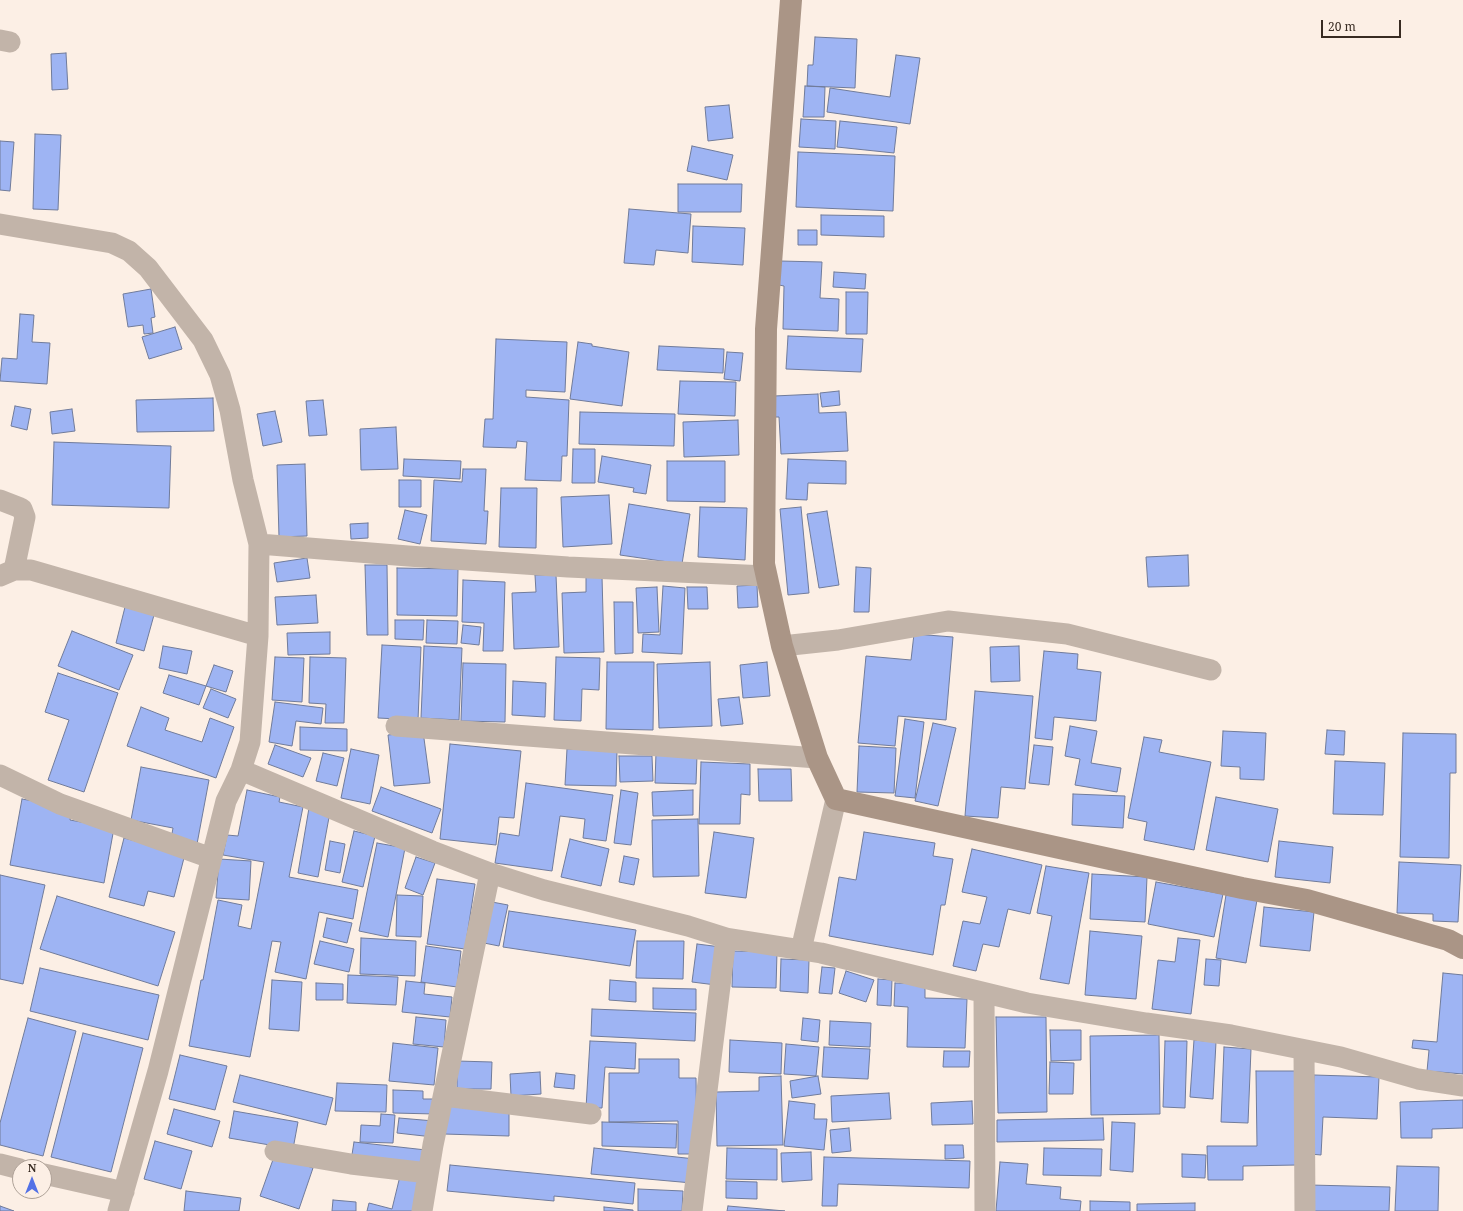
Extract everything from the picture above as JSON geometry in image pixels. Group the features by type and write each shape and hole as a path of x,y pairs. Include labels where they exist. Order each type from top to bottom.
{"main road":[{"path":"791,0 766,329 764,564 782,646 817,758 836,799 1242,888 1307,900 1448,940 1463,948"}],"street":[{"path":"0,224 112,243 129,251 148,268 203,340 220,375 230,410 243,480 259,544 258,636 250,742 241,770 226,801 158,1071 121,1201 52,1177"},
{"path":"0,500 18,506 22,509 25,517 7,573 30,570 258,636"},
{"path":"259,544 568,567 766,576"},
{"path":"782,646 838,640 948,621 1067,634 1211,670"},
{"path":"396,726 817,758"},
{"path":"241,770 490,874 544,890 688,926 726,938 802,950 1027,1003 1232,1035 1304,1051 1342,1057 1418,1079 1463,1086"},
{"path":"0,775 60,804 211,858"},
{"path":"802,950 836,799"},
{"path":"422,1211 428,1173 490,874"},
{"path":"692,1211 726,938"},
{"path":"984,993 985,1211"},
{"path":"1304,1051 1305,1211"},
{"path":"444,1096 591,1114"},
{"path":"275,1151 351,1164 428,1173"},
{"path":"0,1164 12,1167"}],"building":[{"path":"815,37 857,39 855,88 807,86 808,65 813,65"},
{"path":"66,53 68,89 52,90 51,54"},
{"path":"896,55 920,58 910,124 827,112 830,88 890,97"},
{"path":"805,86 825,87 824,117 803,117"},
{"path":"729,105 733,138 708,141 705,107"},
{"path":"801,119 836,121 835,149 799,147"},
{"path":"840,121 897,127 894,153 837,147"},
{"path":"35,134 61,135 58,210 33,209"},
{"path":"0,141 14,142 10,191 0,190"},
{"path":"692,146 733,155 727,180 687,171"},
{"path":"798,152 895,156 893,211 796,207"},
{"path":"678,184 742,184 741,212 678,212"},
{"path":"629,209 691,214 688,253 656,250 654,265 624,263"},
{"path":"821,215 884,216 884,237 821,235"},
{"path":"693,226 745,228 743,265 692,262"},
{"path":"798,230 817,230 817,245 798,245"},
{"path":"780,261 822,262 820,298 839,299 838,331 783,329 784,286 779,285"},
{"path":"834,272 866,274 865,289 833,287"},
{"path":"151,289 155,317 151,318 153,333 144,334 143,325 128,327 123,294"},
{"path":"846,292 868,292 867,334 846,334"},
{"path":"20,314 34,315 32,342 50,343 47,384 0,381 2,358 17,359"},
{"path":"175,327 182,349 149,359 142,337"},
{"path":"788,336 863,339 861,372 786,369"},
{"path":"496,339 567,342 565,392 526,390 526,397 569,400 567,456 562,456 561,481 525,480 527,442 517,441 516,448 483,447 485,419 493,419"},
{"path":"578,342 592,344 592,346 629,352 622,406 570,399"},
{"path":"659,346 724,349 723,373 657,370"},
{"path":"727,352 743,353 740,381 724,379"},
{"path":"680,381 736,382 735,416 678,414"},
{"path":"839,391 840,405 822,407 820,393"},
{"path":"818,394 819,413 846,412 848,451 781,454 779,417 775,417 774,396"},
{"path":"213,398 214,431 137,432 136,400"},
{"path":"323,400 327,435 309,436 306,401"},
{"path":"15,406 31,409 27,430 11,426"},
{"path":"72,409 75,431 52,434 50,412"},
{"path":"275,411 282,442 263,446 257,414"},
{"path":"580,412 675,414 674,446 579,444"},
{"path":"738,420 739,455 684,457 683,422"},
{"path":"396,427 398,469 361,470 360,429"},
{"path":"54,442 171,446 169,508 52,505"},
{"path":"573,449 595,449 595,483 572,483"},
{"path":"602,456 651,465 646,494 633,492 634,488 598,482"},
{"path":"404,459 461,461 460,479 403,476"},
{"path":"788,459 846,461 846,484 808,483 807,500 786,499"},
{"path":"667,461 725,461 725,502 667,501"},
{"path":"305,464 307,536 279,537 277,465"},
{"path":"463,469 486,469 484,511 488,511 486,544 431,541 434,480 462,482"},
{"path":"399,480 421,480 421,507 399,507"},
{"path":"501,488 537,488 536,548 499,547"},
{"path":"609,495 612,544 563,547 561,497"},
{"path":"629,504 690,514 682,564 620,555"},
{"path":"700,507 747,508 745,560 698,557"},
{"path":"801,507 809,593 788,595 780,509"},
{"path":"405,510 427,515 420,544 398,539"},
{"path":"827,511 839,585 819,588 807,514"},
{"path":"368,523 368,538 351,539 350,524"},
{"path":"1188,555 1189,586 1148,587 1146,557"},
{"path":"307,558 310,578 277,582 274,563"},
{"path":"365,565 387,565 388,635 367,635"},
{"path":"856,567 871,568 869,612 854,612"},
{"path":"397,568 458,569 457,616 397,615"},
{"path":"535,575 556,575 559,647 514,649 512,593 536,592"},
{"path":"602,576 604,652 564,653 562,593 586,592 586,577"},
{"path":"463,580 505,582 503,651 483,651 484,623 462,622"},
{"path":"757,585 758,607 738,608 737,586"},
{"path":"663,586 685,588 682,654 642,652 643,634 660,635"},
{"path":"657,587 659,632 638,633 636,588"},
{"path":"687,587 707,587 708,609 688,609"},
{"path":"316,595 318,623 277,625 275,597"},
{"path":"614,602 633,602 633,653 615,654"},
{"path":"125,607 154,615 144,651 116,643"},
{"path":"395,620 424,620 423,640 395,639"},
{"path":"427,620 458,621 457,644 426,643"},
{"path":"463,625 481,627 479,645 461,643"},
{"path":"72,631 133,655 119,690 58,666"},
{"path":"330,632 330,654 288,655 287,633"},
{"path":"914,634 953,637 946,720 898,716 895,746 858,743 866,656 911,660"},
{"path":"382,645 421,647 418,720 378,718"},
{"path":"163,646 192,651 187,674 159,668"},
{"path":"424,646 462,648 459,720 421,718"},
{"path":"1019,646 1020,681 991,682 990,647"},
{"path":"1044,651 1078,654 1077,669 1101,672 1096,721 1054,717 1052,740 1035,738"},
{"path":"275,657 304,658 302,702 272,700"},
{"path":"310,657 346,658 344,723 325,723 326,704 309,703"},
{"path":"556,657 600,658 599,690 582,689 581,721 554,720"},
{"path":"607,662 654,662 653,730 606,729"},
{"path":"710,662 712,726 659,728 657,664"},
{"path":"767,662 770,696 743,698 740,665"},
{"path":"463,663 506,664 505,722 461,721"},
{"path":"214,665 233,671 226,692 206,686"},
{"path":"58,673 118,693 84,792 48,780 69,720 45,712"},
{"path":"169,675 206,686 199,705 163,693"},
{"path":"513,681 546,683 545,717 512,715"},
{"path":"211,689 236,699 228,718 203,708"},
{"path":"975,691 1033,696 1025,789 1001,787 998,818 965,816"},
{"path":"739,697 743,724 721,726 718,699"},
{"path":"275,702 323,708 321,724 296,721 292,746 269,742"},
{"path":"141,707 169,718 165,730 202,742 210,718 234,727 216,778 127,746"},
{"path":"905,719 924,722 915,798 895,796"},
{"path":"933,723 956,728 938,806 915,801"},
{"path":"1070,726 1097,731 1091,763 1121,768 1117,792 1075,785 1080,759 1065,756"},
{"path":"300,727 347,729 347,751 300,750"},
{"path":"1327,730 1345,731 1344,755 1325,754"},
{"path":"423,731 430,783 394,786 388,735"},
{"path":"1223,731 1266,733 1264,780 1240,779 1240,767 1221,766"},
{"path":"1403,733 1456,734 1456,773 1450,773 1449,858 1400,857"},
{"path":"1144,737 1162,740 1159,752 1211,762 1194,850 1144,840 1147,822 1128,818"},
{"path":"450,744 521,751 514,818 499,817 496,845 440,839"},
{"path":"275,745 311,758 303,777 268,764"},
{"path":"1034,745 1053,747 1049,785 1029,783"},
{"path":"859,746 896,748 894,793 857,792"},
{"path":"351,749 379,755 370,804 341,798"},
{"path":"567,749 617,751 616,786 565,785"},
{"path":"323,753 344,758 337,786 316,781"},
{"path":"656,753 697,755 696,784 655,783"},
{"path":"619,756 652,756 653,781 620,782"},
{"path":"1335,761 1385,763 1383,815 1333,814"},
{"path":"701,762 750,764 750,795 741,794 740,824 699,824"},
{"path":"141,767 209,780 197,844 171,839 173,828 131,820"},
{"path":"758,769 791,769 792,801 759,801"},
{"path":"526,783 613,795 606,841 583,838 585,819 560,816 552,871 495,863 500,833 519,836"},
{"path":"381,787 441,809 432,833 372,811"},
{"path":"247,790 280,797 279,802 303,807 289,877 358,890 353,919 319,912 306,979 275,972 281,942 272,941 250,1057 189,1046 218,900 242,905 238,926 251,929 264,862 223,855 227,835 238,836"},
{"path":"621,790 638,793 631,845 614,843"},
{"path":"693,790 693,815 653,816 652,792"},
{"path":"1073,794 1125,796 1123,828 1072,825"},
{"path":"1216,797 1278,809 1268,862 1206,850"},
{"path":"22,799 72,808 70,820 114,828 104,883 10,865"},
{"path":"309,808 330,812 318,877 298,873"},
{"path":"698,819 699,876 653,877 652,820"},
{"path":"354,831 375,836 363,887 342,882"},
{"path":"714,832 754,838 746,898 705,893"},
{"path":"864,832 935,843 933,856 953,859 945,905 941,905 933,955 829,936 839,877 856,880"},
{"path":"124,838 185,854 174,897 148,891 144,906 109,897"},
{"path":"570,839 609,849 601,886 561,877"},
{"path":"330,841 345,844 340,873 325,870"},
{"path":"1279,841 1333,847 1330,883 1275,877"},
{"path":"377,843 405,848 388,937 359,931"},
{"path":"972,849 1042,865 1030,914 1008,909 999,947 983,944 976,971 953,966 963,921 980,924 987,897 962,892"},
{"path":"624,856 639,859 634,885 619,882"},
{"path":"416,857 435,863 423,895 405,888"},
{"path":"219,859 251,861 249,900 216,898"},
{"path":"1399,862 1461,865 1458,922 1433,921 1433,914 1397,913"},
{"path":"1046,866 1089,873 1069,984 1040,979 1052,916 1037,913"},
{"path":"1092,874 1147,877 1145,922 1090,919"},
{"path":"0,875 45,885 23,984 0,979"},
{"path":"437,879 475,884 465,949 427,944"},
{"path":"1156,882 1223,894 1214,937 1148,924"},
{"path":"397,895 423,896 421,937 396,936"},
{"path":"1226,895 1257,900 1246,963 1216,958"},
{"path":"57,896 175,932 158,986 40,949"},
{"path":"492,902 508,905 499,946 484,943"},
{"path":"1264,907 1314,912 1310,951 1260,946"},
{"path":"509,911 636,930 630,966 503,947"},
{"path":"327,918 352,923 347,943 323,937"},
{"path":"1090,931 1142,936 1136,999 1085,995"},
{"path":"361,938 416,941 415,976 360,974"},
{"path":"1178,938 1200,940 1191,1014 1152,1009 1158,960 1175,962"},
{"path":"320,941 354,949 349,972 314,964"},
{"path":"637,941 684,941 683,979 636,978"},
{"path":"697,944 721,947 716,985 692,982"},
{"path":"426,946 461,951 457,987 421,982"},
{"path":"733,951 777,952 776,988 732,987"},
{"path":"781,959 809,960 808,993 780,991"},
{"path":"1206,959 1221,960 1219,986 1204,985"},
{"path":"822,967 835,968 832,994 819,993"},
{"path":"40,968 159,995 148,1040 30,1011"},
{"path":"846,971 874,980 866,1002 839,993"},
{"path":"1443,973 1463,975 1463,1074 1427,1071 1429,1050 1412,1048 1413,1040 1437,1042"},
{"path":"348,975 398,977 396,1005 347,1003"},
{"path":"878,979 892,980 891,1006 877,1005"},
{"path":"272,980 302,982 299,1031 269,1029"},
{"path":"610,980 636,982 636,1002 609,1000"},
{"path":"406,981 425,983 424,994 452,997 450,1017 402,1012"},
{"path":"316,983 343,984 343,1000 316,1000"},
{"path":"895,983 925,984 925,998 967,999 965,1048 907,1047 908,1007 894,1006"},
{"path":"653,988 696,989 696,1010 653,1009"},
{"path":"592,1009 696,1013 695,1041 591,1036"},
{"path":"416,1017 446,1020 444,1047 413,1044"},
{"path":"996,1017 1046,1017 1047,1112 998,1113"},
{"path":"28,1018 76,1031 43,1156 0,1145 0,1123"},
{"path":"803,1018 820,1020 818,1042 801,1040"},
{"path":"830,1021 871,1023 870,1047 829,1045"},
{"path":"1050,1030 1081,1030 1081,1060 1051,1061"},
{"path":"83,1033 143,1048 111,1172 51,1157"},
{"path":"1159,1035 1160,1114 1091,1115 1090,1036"},
{"path":"730,1040 782,1043 781,1074 729,1072"},
{"path":"1194,1040 1216,1042 1213,1099 1190,1097"},
{"path":"590,1041 636,1043 635,1069 605,1067 602,1108 586,1108"},
{"path":"1165,1041 1187,1041 1185,1108 1163,1107"},
{"path":"393,1043 438,1048 434,1085 389,1081"},
{"path":"786,1044 819,1047 816,1076 784,1074"},
{"path":"824,1047 870,1049 868,1079 822,1077"},
{"path":"1224,1047 1251,1049 1248,1123 1221,1122"},
{"path":"944,1051 970,1051 969,1067 943,1067"},
{"path":"180,1055 227,1066 215,1110 169,1099"},
{"path":"639,1059 679,1059 679,1078 696,1078 697,1154 678,1154 678,1121 609,1122 609,1073 639,1073"},
{"path":"457,1061 492,1062 491,1089 457,1089"},
{"path":"1050,1062 1074,1063 1073,1094 1049,1094"},
{"path":"1256,1071 1297,1071 1297,1165 1243,1166 1243,1180 1208,1180 1207,1146 1257,1146"},
{"path":"540,1072 541,1094 511,1096 510,1074"},
{"path":"556,1073 575,1075 574,1089 554,1087"},
{"path":"240,1075 333,1098 326,1125 233,1102"},
{"path":"1314,1075 1379,1077 1377,1119 1323,1117 1321,1155 1310,1154"},
{"path":"781,1076 783,1145 717,1146 716,1092 759,1091 759,1077"},
{"path":"818,1076 821,1094 792,1098 790,1081"},
{"path":"337,1083 387,1085 386,1112 335,1111"},
{"path":"393,1090 423,1091 423,1099 435,1099 435,1114 393,1113"},
{"path":"889,1093 891,1119 832,1122 831,1096"},
{"path":"1463,1100 1463,1128 1432,1129 1432,1138 1401,1138 1400,1102"},
{"path":"789,1101 815,1104 814,1119 827,1119 824,1150 784,1146"},
{"path":"972,1101 973,1124 932,1125 931,1103"},
{"path":"445,1105 509,1107 509,1136 444,1134"},
{"path":"174,1109 220,1121 212,1147 167,1134"},
{"path":"234,1111 298,1122 293,1149 229,1138"},
{"path":"381,1114 395,1115 393,1143 360,1142 361,1125 380,1126"},
{"path":"399,1118 434,1121 433,1137 397,1133"},
{"path":"1103,1118 1104,1140 997,1142 997,1120"},
{"path":"602,1122 677,1124 676,1148 602,1146"},
{"path":"1112,1122 1135,1123 1133,1172 1110,1170"},
{"path":"849,1128 851,1151 832,1153 830,1130"},
{"path":"155,1141 192,1151 181,1189 144,1179"},
{"path":"354,1142 426,1150 424,1170 351,1161"},
{"path":"945,1145 963,1145 964,1158 945,1159"},
{"path":"594,1148 695,1159 692,1183 591,1174"},
{"path":"727,1148 777,1149 777,1180 726,1179"},
{"path":"1044,1148 1102,1149 1101,1176 1043,1175"},
{"path":"811,1152 812,1180 782,1182 781,1153"},
{"path":"275,1154 313,1168 299,1209 260,1196"},
{"path":"1182,1154 1206,1155 1205,1178 1182,1177"},
{"path":"824,1157 970,1161 969,1188 838,1184 837,1206 822,1206"},
{"path":"1000,1162 1028,1164 1026,1184 1061,1187 1060,1199 1081,1201 1080,1211 996,1211"},
{"path":"450,1165 635,1183 633,1204 554,1196 554,1201 447,1191"},
{"path":"1397,1166 1439,1167 1438,1211 1395,1211"},
{"path":"401,1172 425,1178 417,1211 367,1211 369,1203 392,1209"},
{"path":"726,1181 757,1182 757,1199 726,1198"},
{"path":"1310,1185 1390,1187 1389,1211 1310,1211"},
{"path":"638,1189 683,1191 682,1211 638,1211"},
{"path":"186,1191 241,1198 239,1211 184,1211"},
{"path":"333,1200 356,1202 356,1211 332,1211"},
{"path":"1090,1201 1130,1202 1130,1211 1090,1211"},
{"path":"1195,1203 1195,1211 1137,1211 1137,1204"},
{"path":"0,1206 14,1211 0,1211"},
{"path":"728,1206 785,1211 727,1211"},
{"path":"604,1207 633,1210 633,1211 604,1211"}]}
